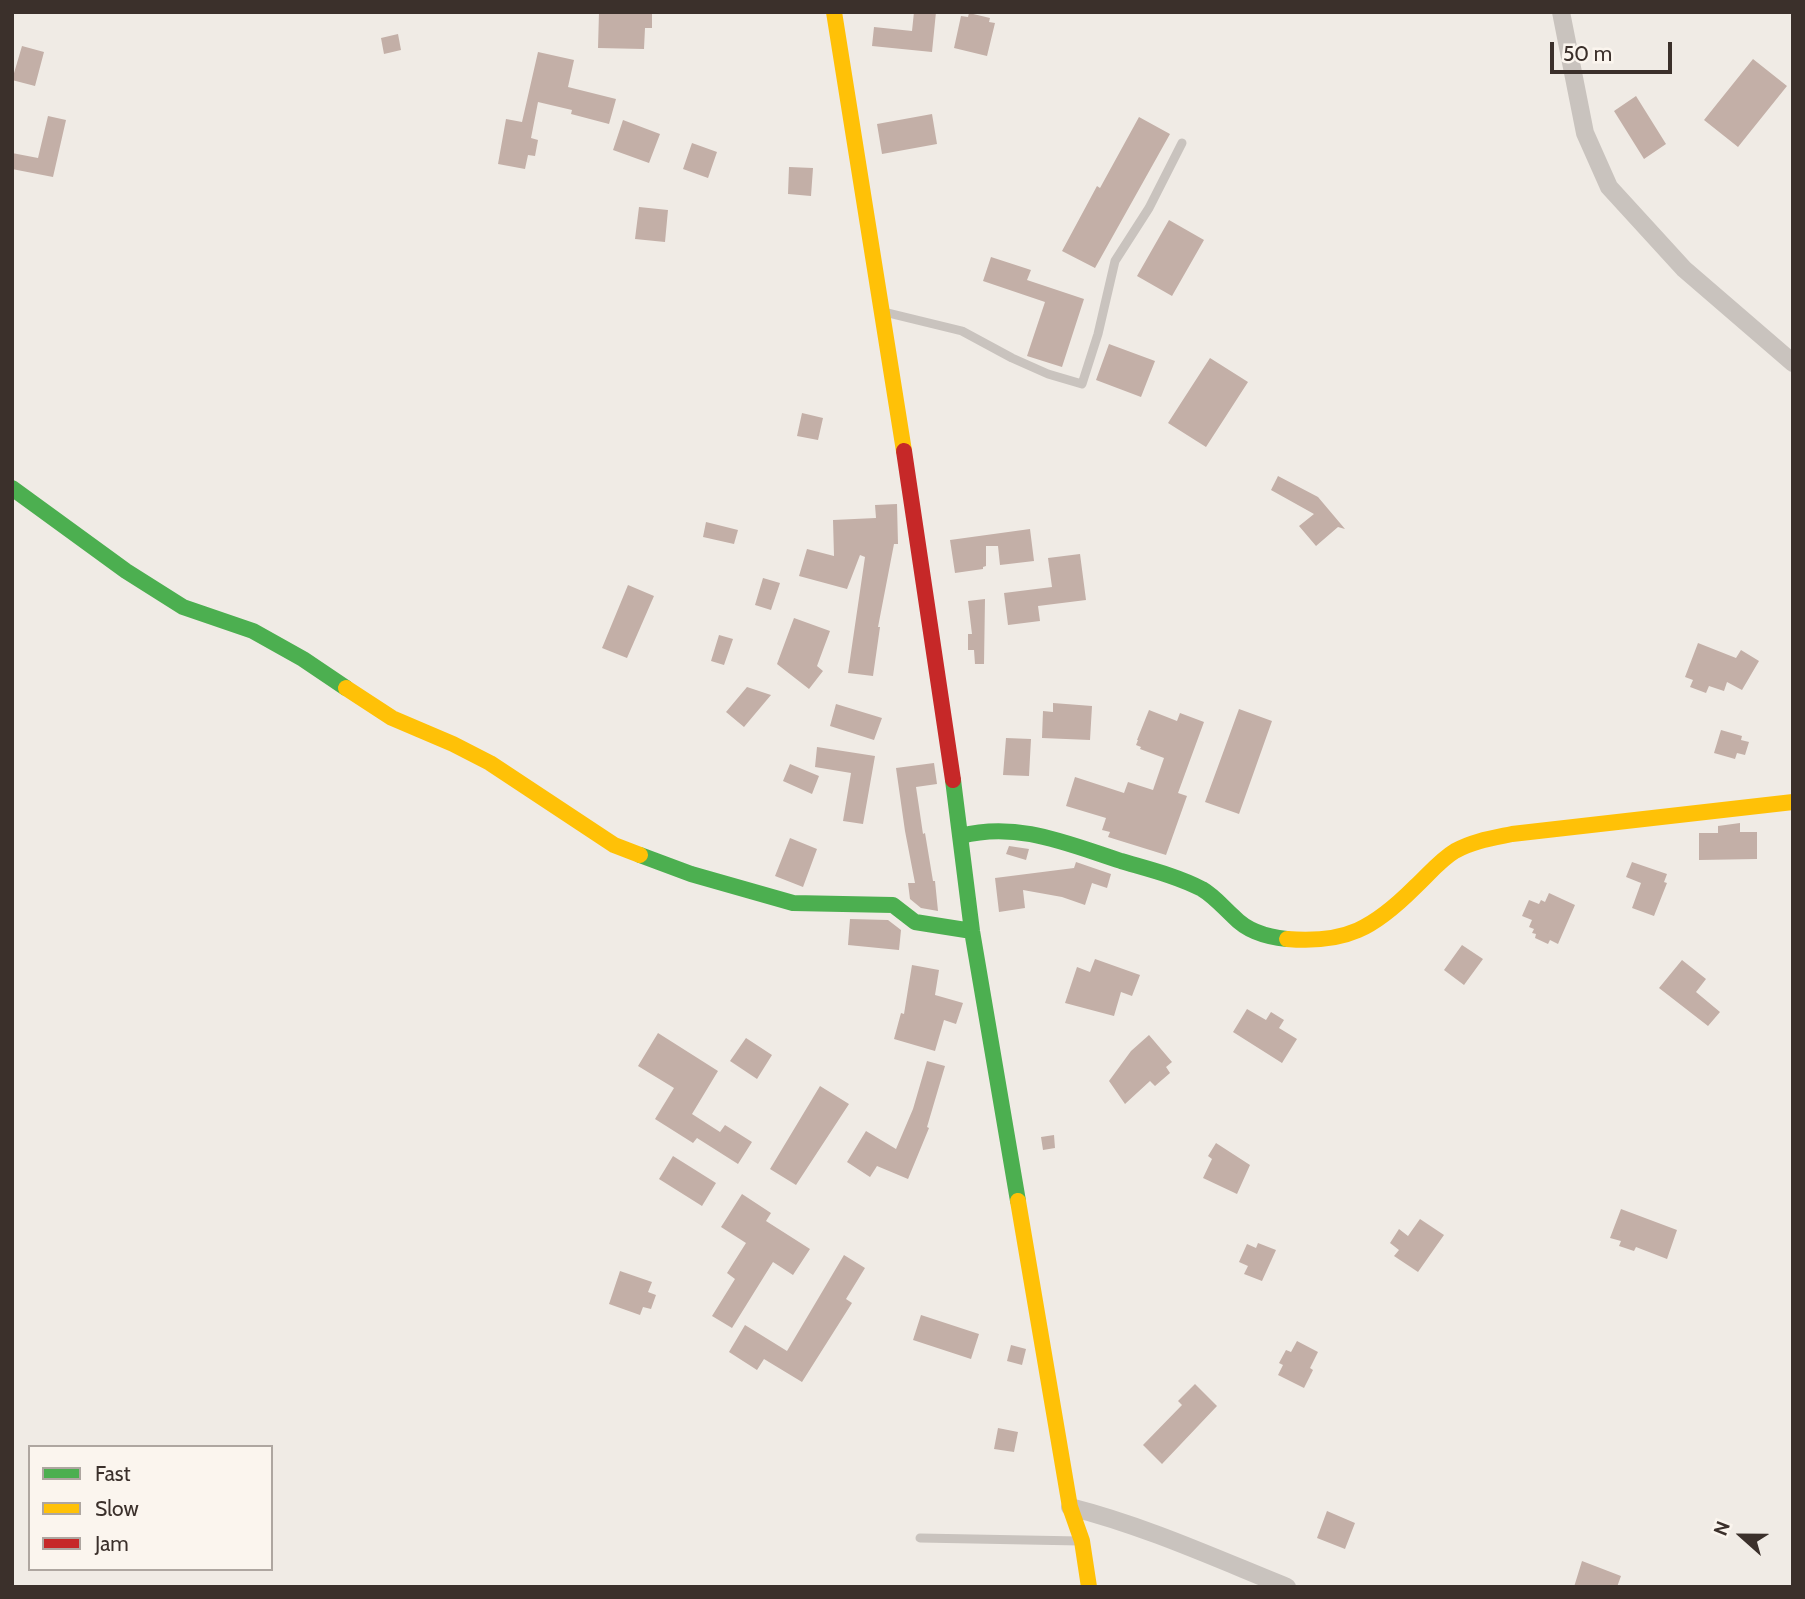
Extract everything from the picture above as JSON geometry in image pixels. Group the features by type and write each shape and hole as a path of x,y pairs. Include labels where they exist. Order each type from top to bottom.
{"street":[{"path":"834,12 883,311 961,836 972,931 1070,1507 1082,1541 1089,1587"},
{"path":"1560,12 1585,133 1609,187 1685,269 1793,363"},
{"path":"12,488 126,571 183,607 263,637 303,659 392,718 490,763 614,845 691,874 793,903 893,905 915,922 972,931"},
{"path":"961,836 986,830 1014,832 1060,842 1171,877 1203,890 1247,928 1270,937 1334,940 1353,935 1374,924 1433,868 1460,848 1474,843 1512,834 1793,802"},
{"path":"1070,1507 1160,1534 1287,1587"}],"lane":[{"path":"883,311 962,331 1048,374 1082,384 1098,334 1115,261 1149,208 1182,143"},
{"path":"920,1538 1082,1541"}],"building":[{"path":"599,12 652,12 652,28 645,28 644,49 598,48"},
{"path":"914,12 936,12 932,52 872,46 874,27 912,31"},
{"path":"969,13 990,18 989,22 995,23 987,56 954,48 961,16 968,17"},
{"path":"398,34 401,50 384,54 381,38"},
{"path":"22,46 44,52 35,86 12,80"},
{"path":"538,52 574,60 568,87 616,99 609,124 571,114 572,110 538,102 531,138 538,140 535,156 528,155 525,169 498,164 506,119 522,122"},
{"path":"1753,59 1787,86 1738,147 1704,120"},
{"path":"1636,96 1666,144 1644,159 1614,111"},
{"path":"932,114 937,144 882,154 877,124"},
{"path":"48,116 66,120 53,177 12,169 12,153 38,158"},
{"path":"1139,117 1170,134 1095,268 1062,251"},
{"path":"623,120 660,134 649,163 613,150"},
{"path":"692,143 717,152 708,178 683,169"},
{"path":"789,167 813,168 811,196 788,194"},
{"path":"639,207 668,210 665,242 635,239"},
{"path":"1169,220 1204,240 1172,296 1137,276"},
{"path":"991,257 1031,270 1027,280 1084,299 1062,367 1027,356 1045,302 983,281"},
{"path":"1109,344 1155,361 1141,397 1096,380"},
{"path":"1210,358 1248,382 1206,447 1168,423"},
{"path":"802,413 823,418 818,440 797,436"},
{"path":"1278,476 1318,497 1345,529 1338,527 1316,546 1299,526 1314,514 1271,490"},
{"path":"897,504 898,544 894,544 878,627 873,676 848,673 865,557 860,555 847,589 799,576 807,549 834,556 833,520 876,518 875,505"},
{"path":"706,522 738,530 734,544 703,537"},
{"path":"1030,529 1034,561 1000,565 998,546 986,546 986,566 983,569 955,573 950,540"},
{"path":"1080,554 1086,600 1038,606 1040,621 1008,625 1004,593 1052,587 1048,558"},
{"path":"763,578 780,583 771,610 755,605"},
{"path":"628,585 654,596 627,658 602,648"},
{"path":"985,599 984,664 975,664 974,650 968,650 968,634 972,634 968,601"},
{"path":"794,618 830,631 817,666 823,671 809,689 777,664"},
{"path":"719,635 733,639 724,665 711,661"},
{"path":"1698,643 1736,658 1741,650 1759,661 1742,690 1727,682 1724,691 1709,686 1706,693 1690,687 1693,680 1685,677"},
{"path":"747,687 771,695 744,727 726,712"},
{"path":"1053,703 1092,706 1090,740 1042,738 1043,711 1053,712"},
{"path":"836,704 882,718 874,740 830,726"},
{"path":"1239,709 1272,721 1239,814 1205,802"},
{"path":"1149,710 1177,721 1180,713 1204,722 1178,793 1187,796 1166,855 1108,837 1110,832 1102,830 1106,818 1066,806 1075,777 1124,793 1128,782 1153,790 1164,758 1136,745"},
{"path":"1721,730 1742,736 1741,740 1749,742 1745,755 1737,753 1735,759 1714,753"},
{"path":"1006,738 1031,739 1029,776 1003,775"},
{"path":"817,747 875,756 863,824 843,821 851,773 815,767"},
{"path":"934,763 937,784 916,787 923,834 925,833 935,881 938,911 921,908 910,899 908,883 915,883 896,768"},
{"path":"790,764 819,776 812,794 783,781"},
{"path":"1740,823 1740,832 1757,832 1757,859 1699,860 1699,833 1718,833 1718,826"},
{"path":"790,838 817,849 803,887 775,876"},
{"path":"1009,846 1029,849 1026,860 1006,854"},
{"path":"1076,862 1111,874 1107,888 1092,883 1085,905 1062,897 1023,890 1025,908 999,912 995,878 1074,868"},
{"path":"1632,862 1667,874 1664,882 1667,883 1654,916 1632,908 1641,883 1626,877"},
{"path":"1549,893 1575,905 1558,944 1550,940 1548,944 1535,938 1536,934 1532,933 1534,929 1529,927 1532,920 1522,916 1529,900 1539,904 1541,900 1545,902"},
{"path":"850,919 888,920 901,930 899,950 848,945"},
{"path":"1462,945 1483,959 1464,985 1444,970"},
{"path":"1095,959 1140,975 1132,996 1121,992 1114,1016 1065,1003 1077,967 1090,972"},
{"path":"1682,960 1706,979 1696,992 1720,1012 1708,1026 1659,988"},
{"path":"912,965 939,970 935,995 963,1003 956,1024 944,1020 935,1051 894,1039 901,1013 904,1014"},
{"path":"1247,1009 1266,1020 1271,1012 1284,1020 1279,1028 1297,1039 1282,1063 1233,1032"},
{"path":"658,1033 718,1071 692,1114 720,1132 725,1125 752,1142 738,1164 697,1138 693,1143 655,1119 674,1088 638,1066"},
{"path":"1149,1035 1172,1062 1166,1067 1170,1073 1155,1086 1150,1081 1125,1104 1109,1081 1131,1051"},
{"path":"746,1038 772,1055 757,1079 730,1061"},
{"path":"927,1061 945,1066 927,1127 929,1128 908,1179 877,1166 870,1177 847,1162 866,1131 896,1149 913,1109"},
{"path":"820,1086 849,1104 796,1185 770,1169"},
{"path":"1054,1135 1055,1148 1043,1150 1041,1137"},
{"path":"1216,1143 1250,1165 1237,1194 1203,1178 1212,1159 1208,1156"},
{"path":"673,1156 716,1183 702,1206 659,1179"},
{"path":"742,1194 771,1213 766,1221 810,1249 793,1275 773,1262 732,1328 712,1316 735,1279 727,1273 746,1243 721,1227"},
{"path":"1621,1209 1677,1230 1667,1259 1636,1247 1634,1251 1619,1246 1621,1241 1610,1238"},
{"path":"1420,1219 1444,1235 1418,1272 1394,1256 1399,1250 1390,1243 1399,1229 1408,1236"},
{"path":"1258,1243 1276,1250 1262,1281 1244,1274 1248,1266 1239,1262 1247,1244 1256,1248"},
{"path":"844,1255 865,1268 846,1299 852,1303 802,1382 764,1359 757,1370 729,1352 745,1325 787,1351"},
{"path":"620,1271 652,1282 648,1292 656,1295 651,1309 643,1307 640,1315 609,1304"},
{"path":"921,1315 979,1334 971,1359 913,1340"},
{"path":"1297,1341 1318,1352 1304,1388 1278,1375 1283,1365 1279,1363 1286,1350 1291,1352"},
{"path":"1011,1345 1026,1349 1022,1365 1007,1361"},
{"path":"1195,1384 1217,1406 1162,1464 1143,1445 1182,1405 1178,1401"},
{"path":"998,1428 1018,1432 1014,1452 994,1449"},
{"path":"1327,1511 1355,1523 1345,1549 1317,1538"},
{"path":"1582,1561 1621,1576 1617,1587 1574,1587"}],"traffic: fast":[{"path":"12,488 126,571 183,607 253,631 303,659 346,688"},
{"path":"953,780 972,931 1018,1201"},
{"path":"961,836 1002,831 1042,836 1162,873 1202,889 1252,930 1287,939"},
{"path":"640,855 691,874 793,903 893,905 915,922 972,931"}],"traffic: slow":[{"path":"834,12 904,451"},
{"path":"346,688 392,718 490,763 614,845 640,855"},
{"path":"1287,939 1308,940 1343,936 1372,923 1400,901 1439,863 1462,848 1483,840 1512,834 1793,802"},
{"path":"1018,1201 1070,1507 1082,1541 1089,1587"}],"traffic: jam":[{"path":"904,451 953,780"}]}
